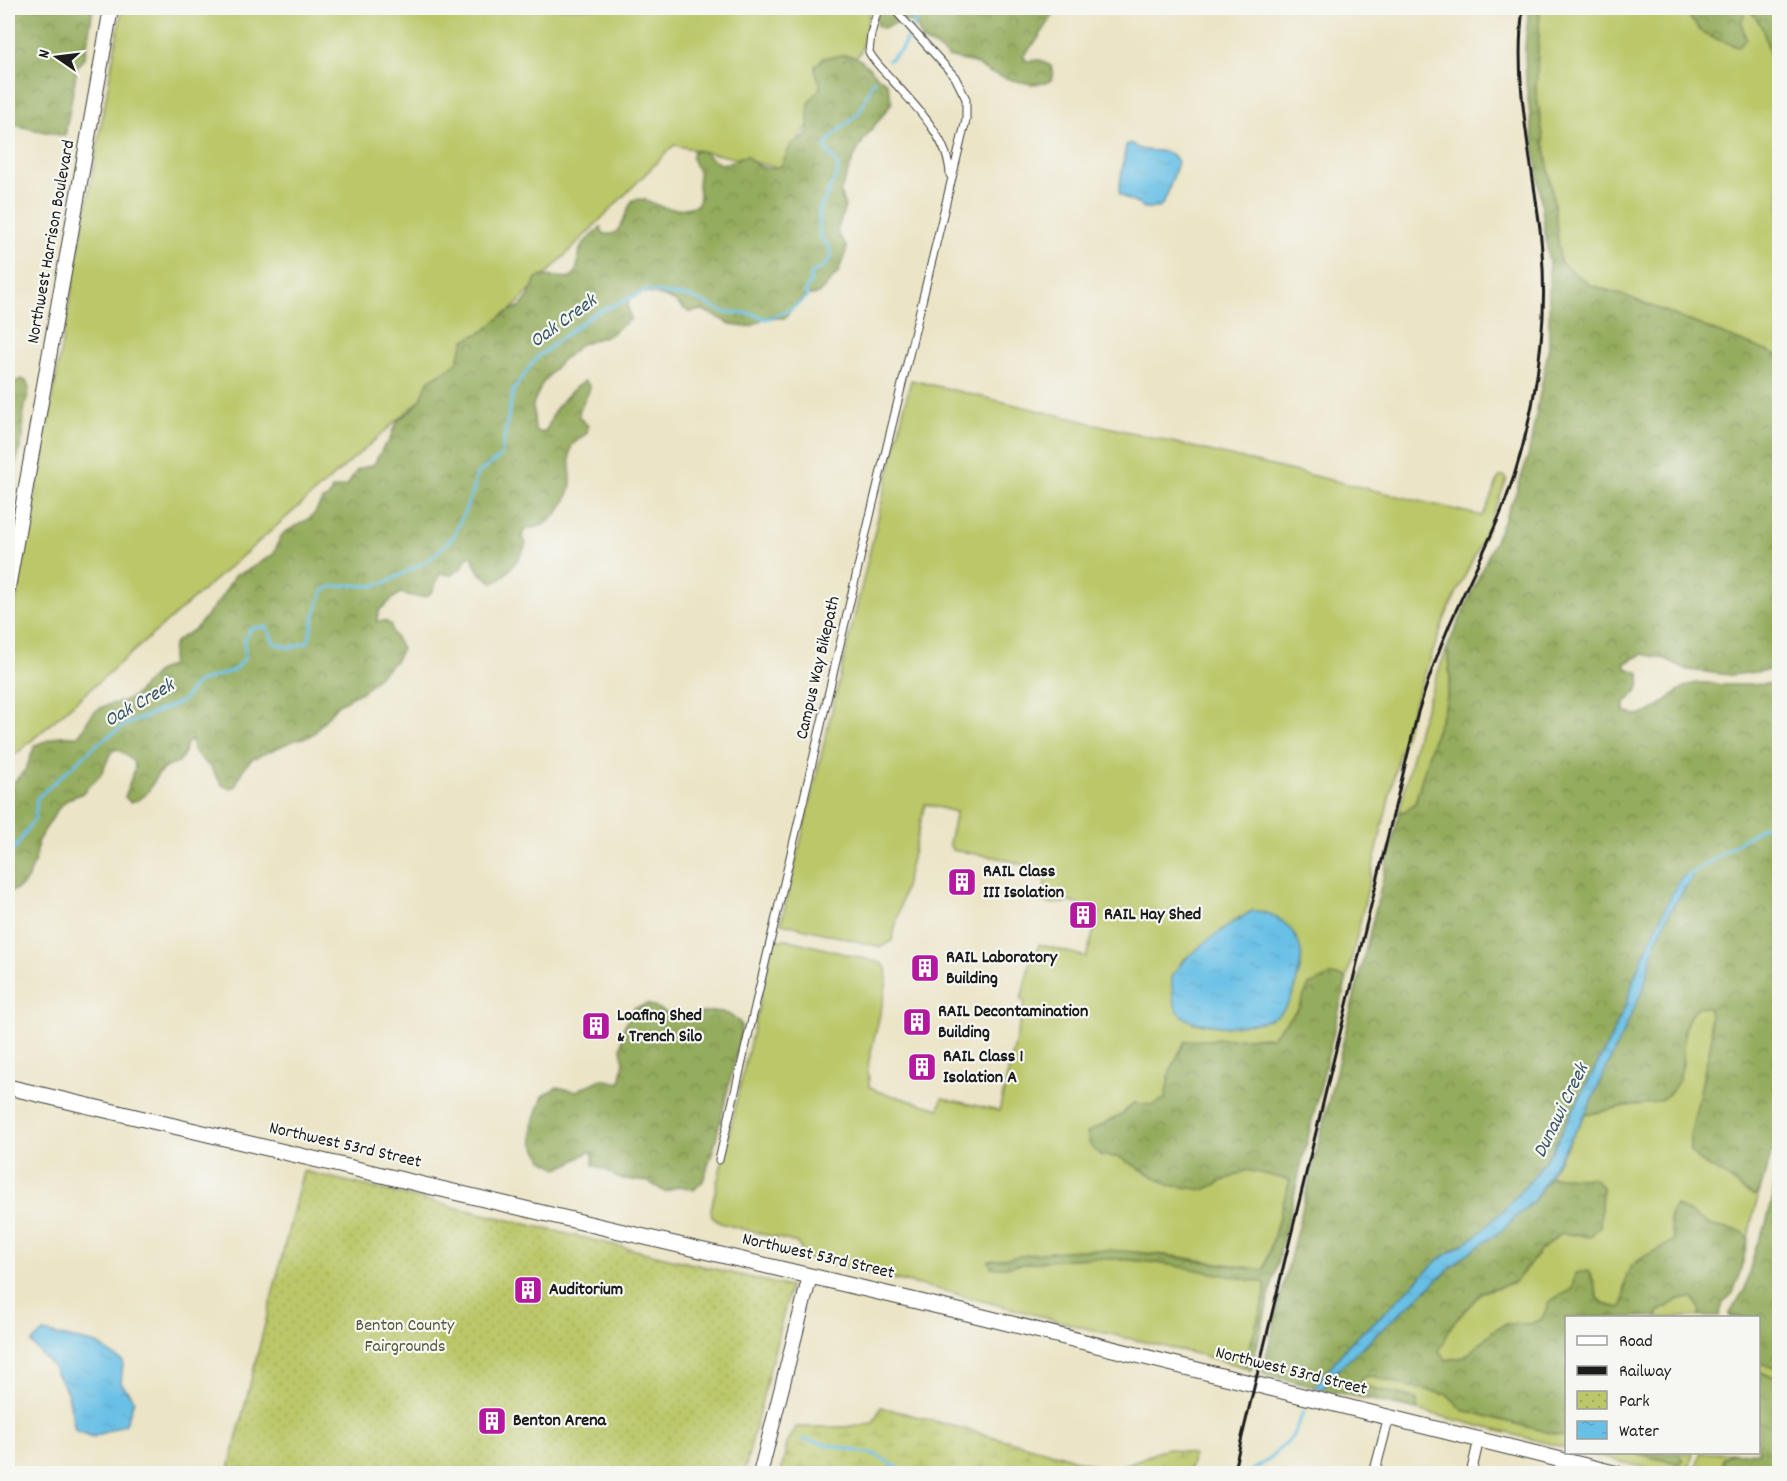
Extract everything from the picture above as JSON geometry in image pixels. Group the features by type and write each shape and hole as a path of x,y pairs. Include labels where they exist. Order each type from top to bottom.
{"main road":[{"name":"Northwest Harrison Boulevard","path":"8,588 111,8"},
{"name":"Northwest 53rd Street","path":"8,1087 810,1276 1618,1473"},
{"path":"760,1473 810,1276"}],"street":[{"name":"Campus Way Bikepath","path":"878,8 869,52 920,112 936,136 950,166 950,184"},
{"name":"Campus Way Bikepath","path":"719,1160 966,120 966,99 955,77 893,8"},
{"path":"1374,1473 1389,1417"},
{"path":"1472,1473 1479,1439"}],"green space":[{"path":"8,8 93,8 85,56 77,68 65,136 8,124"},
{"path":"122,8 871,8 861,51 780,168 674,145 433,389 8,761 8,645"},
{"path":"879,8 1058,8 1037,40 1023,56 1027,61 1040,60 1051,66 1053,73 1051,80 1032,84 1012,80 991,73 974,63 948,57 936,47 921,40 919,31 912,22 902,22 883,28 877,26 876,17"},
{"path":"1529,8 1540,8 1536,91 1555,211 1560,262 1590,285 1620,294 1779,356 1779,669 1731,675 1688,670 1666,659 1642,654 1625,663 1626,668 1640,673 1640,682 1637,690 1625,702 1625,712 1634,715 1650,712 1679,690 1695,683 1758,685 1779,683 1780,1127 1762,1184 1755,1196 1704,1163 1690,1151 1690,1137 1712,1038 1709,1008 1699,1006 1690,1015 1685,1026 1682,1065 1673,1089 1662,1099 1653,1103 1585,1115 1643,989 1656,942 1671,909 1693,877 1689,875 1637,970 1627,1002 1608,1044 1552,1150 1533,1178 1476,1236 1438,1260 1349,1344 1314,1387 1264,1374 1263,1369 1399,813 1415,803 1433,739 1445,707 1450,679 1447,648 1515,495 1528,457 1549,346 1549,264 1526,83 1525,46"},
{"path":"1540,8 1693,8 1690,18 1704,34 1738,47 1741,23 1746,8 1760,24 1779,76 1779,356 1620,294 1590,285 1560,262 1555,211 1536,91"},
{"path":"1693,8 1747,8 1741,23 1746,39 1738,47 1704,34 1690,18"},
{"path":"1747,8 1779,8 1779,76 1774,67 1764,32 1755,16"},
{"path":"844,55 858,58 887,83 892,102 861,144 840,192 845,206 837,232 847,248 838,273 818,294 805,296 786,318 764,318 752,326 745,327 732,325 703,310 690,312 663,296 647,293 634,295 628,307 631,319 609,335 581,344 559,363 542,384 533,404 535,430 542,433 545,431 560,404 585,381 590,386 579,417 588,426 587,433 572,445 571,485 563,505 554,517 543,525 524,530 522,537 526,543 525,547 503,576 494,583 477,569 473,556 467,556 462,568 451,575 440,573 434,589 427,596 418,597 401,593 395,597 380,609 376,621 385,621 391,625 392,632 402,648 396,660 363,691 337,705 315,732 308,737 295,740 252,759 243,769 235,787 229,788 222,785 211,768 193,751 192,740 187,743 178,762 159,773 145,795 130,802 125,797 135,767 133,761 118,749 112,751 100,776 81,794 68,799 58,809 37,842 35,859 28,878 21,887 8,892 8,801 13,783 26,769 35,745 59,736 78,736 97,710 132,697 158,671 171,665 176,641 195,629 204,619 221,598 235,575 274,554 280,537 315,513 322,500 328,498 332,489 347,486 357,470 374,464 384,446 389,442 399,420 421,399 428,381 456,364 465,340 484,331 504,314 521,306 529,296 536,278 542,276 571,278 576,271 580,250 584,243 601,227 602,233 614,233 622,224 633,200 645,200 670,209 697,205 700,199 699,174 692,158 693,151 701,151 720,164 747,156 762,167 781,166 792,143 800,141 808,132 809,106 820,86 815,66 823,58"},
{"path":"22,379 27,382 29,389 23,416 23,436 12,488 8,496 8,384"},
{"path":"911,380 1482,516 1499,477 1504,476 1507,479 1485,534 1446,615 1413,707 1400,751 1347,978 1332,975 1309,985 1298,1009 1272,1037 1185,1041 1170,1072 1166,1099 1152,1106 1134,1103 1122,1114 1088,1133 1101,1156 1119,1157 1169,1185 1232,1176 1247,1170 1290,1180 1264,1270 1161,1255 1099,1250 1071,1250 989,1262 999,1268 1071,1259 1133,1260 1265,1283 1265,1295 1244,1367 945,1291 807,1259 797,1243 720,1223 712,1217 711,1209 773,945 776,941 786,939 881,963 886,968 887,980 884,997 868,1065 869,1086 877,1091 939,1109 942,1098 999,1111 1025,1002 1021,1000 1031,959 1035,960 1039,944 1086,957 1100,912 1071,902 1050,904 1044,902 1045,880 1026,866 952,850 949,843 956,812 925,804 892,941 881,947 781,923","holes":["1240,917 1301,964 1292,997 1228,1027 1193,1023 1172,979 1182,961"]},
{"path":"1447,648 1450,679 1445,707 1433,739 1415,804 1399,813 1419,726"},
{"path":"1332,975 1347,978 1251,1371 1244,1367 1265,1295 1265,1283 1171,1265 1100,1258 991,1267 989,1261 1058,1251 1099,1250 1161,1255 1264,1270 1290,1180 1247,1170 1204,1190 1169,1185 1119,1157 1101,1156 1090,1145 1087,1133 1122,1114 1134,1103 1152,1105 1165,1099 1170,1072 1185,1041 1272,1037 1298,1009 1309,985"},
{"path":"648,1004 674,1015 717,1011 733,1017 741,1024 741,1035 714,1147 703,1181 694,1190 680,1186 665,1192 649,1182 617,1178 593,1165 593,1153 588,1152 558,1168 543,1160 533,1142 533,1124 543,1096 557,1087 576,1091 602,1079 620,1083 624,1062 621,1050 623,1029 634,1008"},
{"path":"1699,1006 1709,1008 1712,1038 1690,1137 1690,1151 1743,1190 1755,1196 1762,1184 1748,1239 1742,1232 1711,1226 1676,1205 1669,1219 1674,1240 1641,1259 1624,1286 1625,1301 1621,1308 1608,1305 1600,1300 1593,1279 1550,1301 1542,1319 1530,1324 1505,1324 1494,1330 1465,1357 1446,1360 1439,1351 1451,1326 1482,1292 1515,1282 1540,1251 1562,1233 1590,1237 1600,1226 1602,1187 1593,1178 1549,1177 1585,1115 1621,1107 1683,1066 1686,1025 1693,1011"},
{"path":"1779,1156 1779,1369 1760,1363 1760,1316 1730,1316 1745,1289 1756,1246 1766,1224 1773,1197 1774,1174"},
{"name":"Benton County Fairgrounds","path":"303,1171 790,1287 744,1473 228,1473"},
{"path":"1549,1177 1593,1178 1602,1187 1600,1226 1590,1237 1562,1233 1540,1251 1515,1282 1482,1292 1451,1326 1439,1351 1446,1360 1465,1357 1494,1330 1505,1324 1530,1324 1542,1319 1550,1301 1572,1289 1575,1273 1588,1271 1600,1300 1604,1304 1621,1308 1629,1270 1644,1257 1674,1240 1670,1217 1676,1205 1711,1226 1743,1232 1748,1239 1733,1293 1723,1303 1719,1316 1699,1316 1700,1309 1693,1298 1679,1299 1658,1313 1657,1316 1565,1316 1565,1437 1463,1410 1448,1395 1373,1376 1362,1377 1361,1384 1417,1400 1417,1410 1322,1389 1342,1365 1464,1256 1501,1231 1534,1201"},
{"path":"1694,1298 1700,1309 1699,1316 1657,1316 1658,1313 1679,1299"},
{"path":"1760,1363 1779,1369 1779,1378 1760,1372"},
{"path":"1760,1372 1779,1378 1779,1473 1721,1473 1723,1459 1731,1454 1760,1454"},
{"path":"1373,1376 1448,1395 1463,1410 1565,1437 1565,1448 1417,1410 1417,1400 1361,1384 1362,1377"},
{"path":"881,1407 1058,1454 1110,1471 1167,1448 1194,1455 1189,1474 781,1473 787,1444 796,1427 844,1427 873,1423"},
{"path":"1588,1454 1639,1454 1680,1464 1683,1460 1680,1454 1693,1454 1688,1474 1666,1473"},
{"path":"1639,1454 1680,1454 1683,1460 1680,1464"},
{"path":"1700,1454 1731,1454 1723,1459 1721,1473 1695,1474"}],"water":[{"path":"1131,143 1140,149 1171,154 1178,162 1167,195 1159,208 1145,208 1120,195 1126,145"},
{"path":"1689,875 1693,877 1671,909 1656,942 1643,989 1585,1115 1534,1200 1501,1231 1464,1256 1342,1365 1322,1389 1314,1387 1349,1344 1438,1260 1476,1236 1533,1178 1552,1150 1608,1044 1627,1002 1637,970 1672,893 1682,877"},
{"path":"1252,911 1261,911 1283,922 1294,935 1301,951 1301,965 1294,991 1287,1005 1272,1018 1235,1026 1224,1027 1197,1023 1184,1017 1175,1005 1173,996 1172,978 1176,970 1195,951"},
{"path":"43,1332 97,1344 123,1362 121,1383 134,1400 126,1424 93,1437 75,1430 68,1394 52,1366 31,1343"}],"waterway":[{"name":"Oak Creek","path":"889,60 901,50 922,8"},
{"name":"Oak Creek","path":"8,859 35,818 37,798 96,745 125,725 183,701 196,683 234,670 245,658 244,641 251,628 267,627 274,643 290,648 308,642 324,590 348,585 370,586 385,583 429,560 454,536 473,492 477,474 501,456 513,391 537,357 593,314 646,291 691,297 724,312 753,314 766,319 788,311 807,297 805,290 811,282 810,277 814,271 824,267 832,255 828,245 820,237 819,211 838,172 837,163 825,148 832,137 859,113 874,80"},
{"name":"Dunawi Creek","path":"1687,877 1780,815"},
{"name":"Dunawi Creek","path":"1248,1474 1269,1459 1292,1437 1304,1411"},
{"path":"802,1439 876,1455 909,1474"}],"railway":[{"path":"1233,1474 1418,712 1432,669 1456,610 1505,502 1518,463 1536,383 1544,286 1540,229 1522,91 1520,36 1523,8"}],"place":[{"name":"RAIL Class III Isolation","path":"962,882"},
{"name":"RAIL Hay Shed","path":"1083,915"},
{"name":"RAIL Laboratory Building","path":"925,968"},
{"name":"RAIL Decontamination Building","path":"917,1022"},
{"name":"Loafing Shed & Trench Silo","path":"596,1026"},
{"name":"RAIL Class 1 Isolation A","path":"922,1067"},
{"name":"Auditorium","path":"528,1290"},
{"name":"Benton Arena","path":"492,1421"}]}
